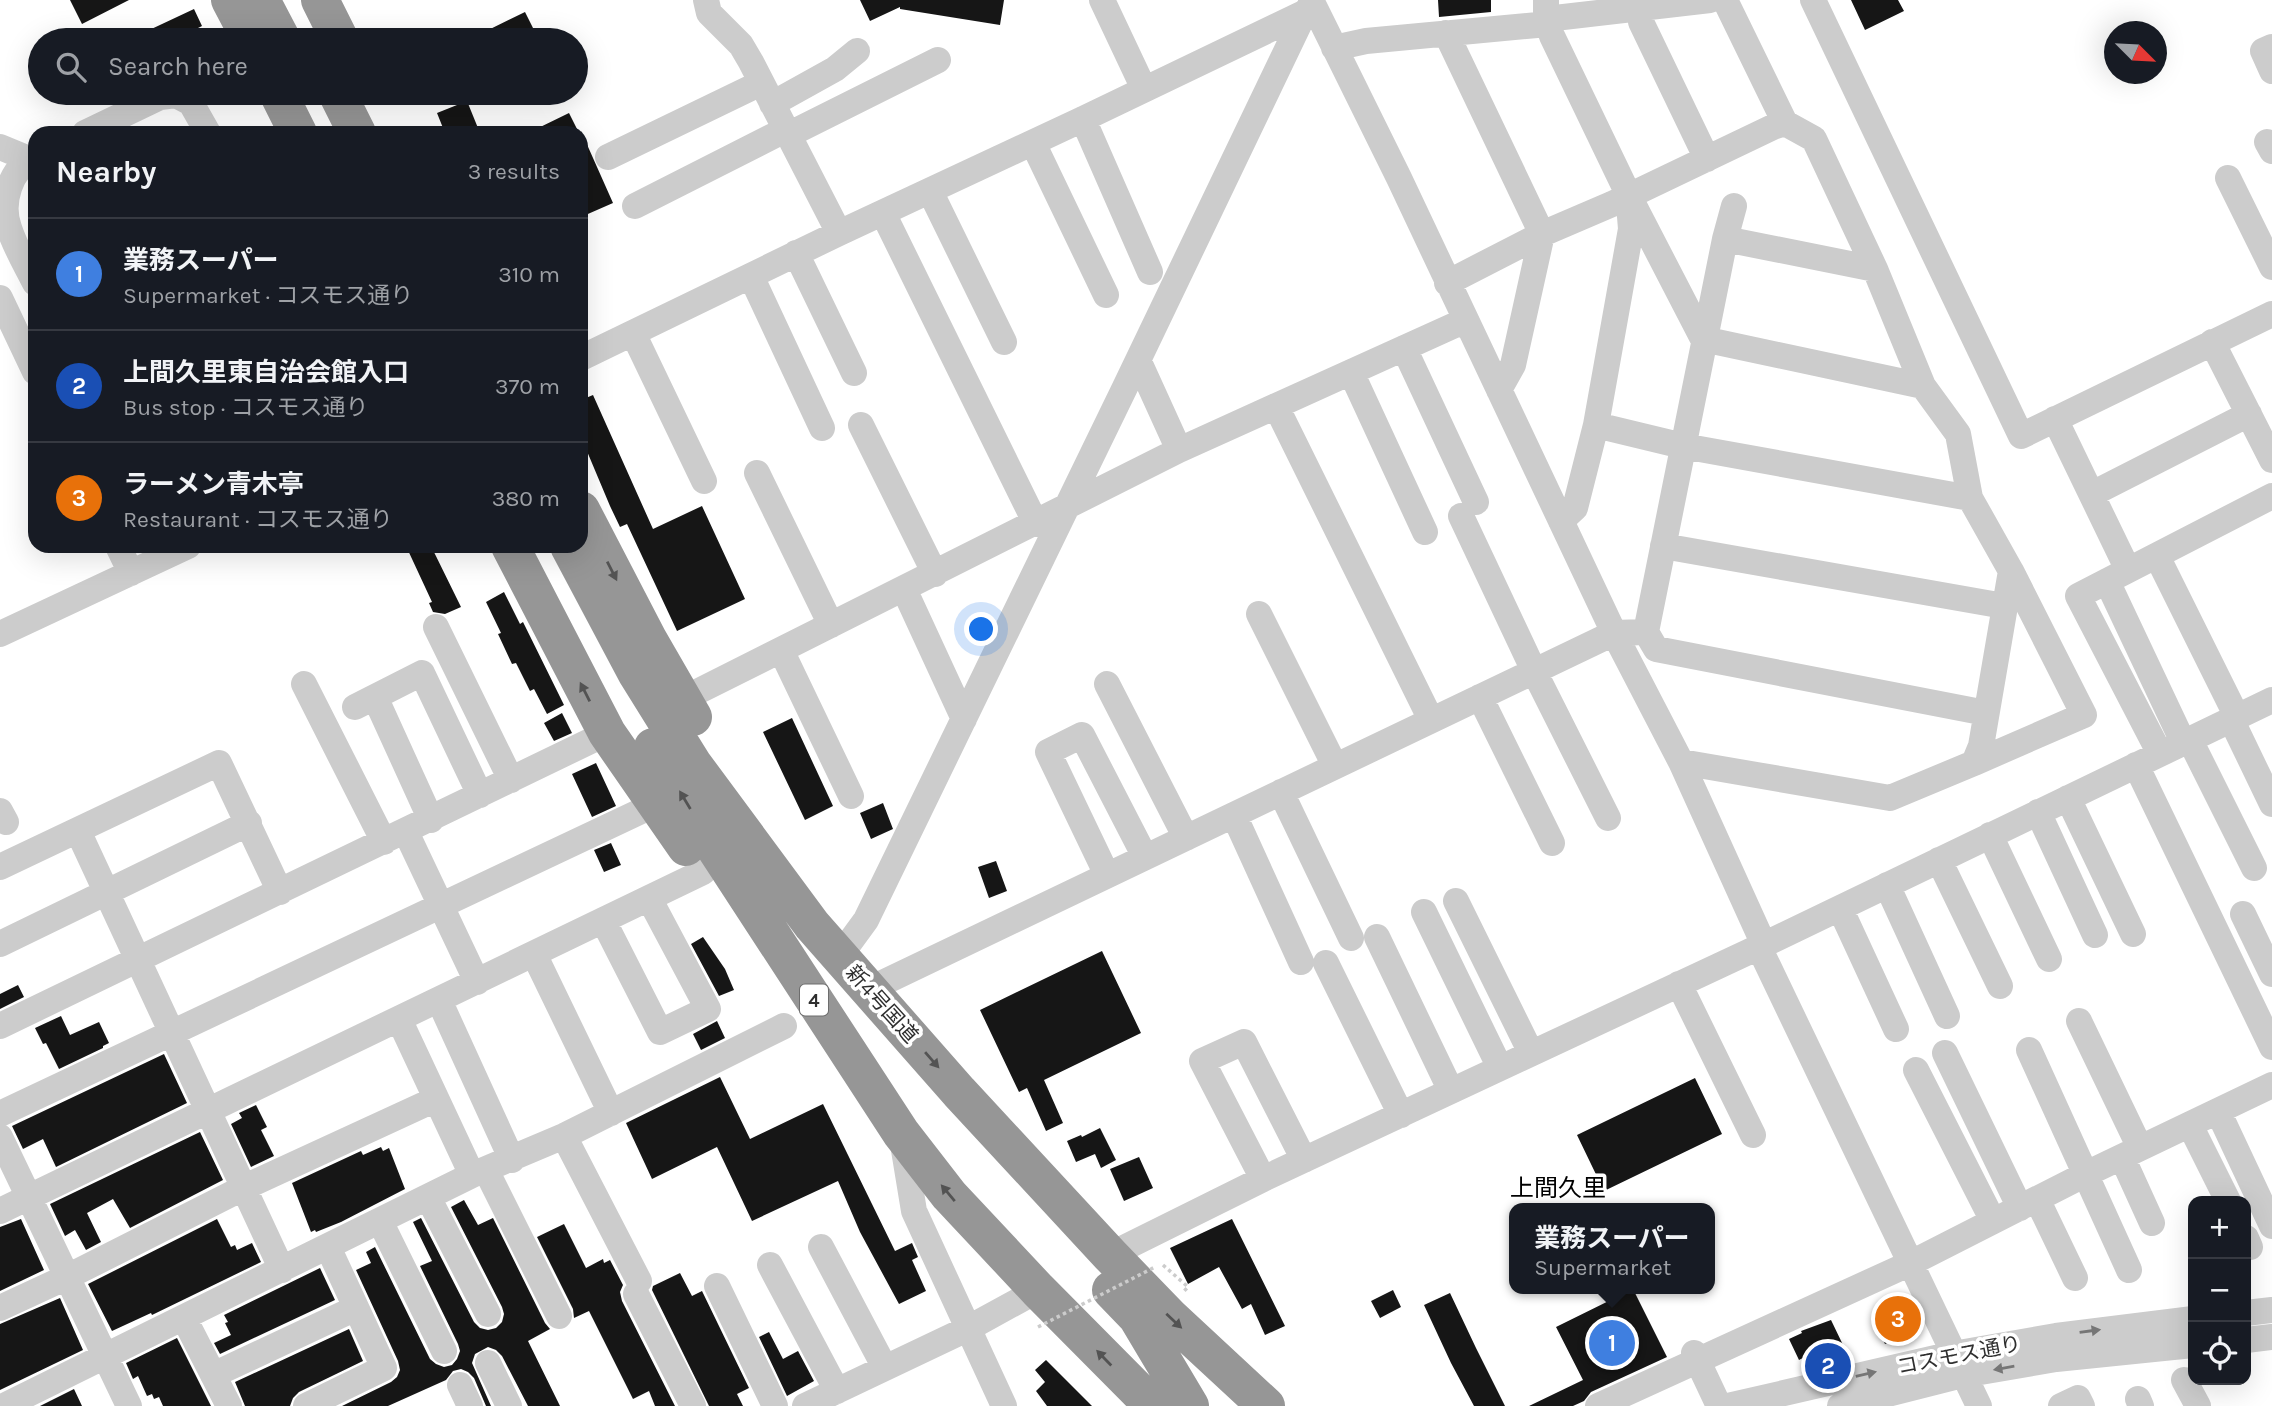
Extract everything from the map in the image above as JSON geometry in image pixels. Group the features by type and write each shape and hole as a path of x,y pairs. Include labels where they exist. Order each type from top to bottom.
{"highway":[{"path":"230,0 245,28"},
{"path":"261,0 276,28"},
{"path":"289,0 304,28"},
{"path":"320,0 334,28"},
{"path":"284,105 294,126"},
{"path":"315,105 326,126"},
{"path":"343,105 354,126"},
{"path":"372,105 382,126"},
{"path":"588,523 648,639 714,755 790,871 812,925"},
{"path":"514,553 607,733 703,872 784,974 815,1001"},
{"name":"4","path":"546,553 615,683 710,840 901,1133 1038,1308 1153,1406"},
{"name":"新4号国道","path":"573,553 637,674 693,764 812,925 993,1129 1110,1255 1170,1317 1266,1406"},
{"path":"993,1129 1014,1177 1086,1263 1137,1317 1190,1406"}],"street":[{"path":"706,0 709,13 741,45 838,233"},
{"path":"1102,0 1144,89"},
{"path":"1334,48 1366,41 1446,33 1547,14 1640,9 1710,0"},
{"path":"1725,0 1785,123"},
{"path":"1813,0 2021,436 2272,314"},
{"path":"588,356 796,253 1083,119 1310,7"},
{"path":"1310,7 1334,48 1614,633 1681,762 1761,946 1979,1406"},
{"path":"839,957 866,920 1310,7"},
{"path":"1640,9 1641,22 1707,159"},
{"path":"1547,14 1552,36 1629,196 1703,339"},
{"path":"1446,33 1542,234 1513,365 1499,390"},
{"path":"2272,47 2263,51 2272,71"},
{"path":"608,157 835,69 857,51"},
{"path":"635,206 938,60"},
{"path":"133,123 152,105"},
{"path":"192,105 204,126"},
{"path":"1083,119 1150,272"},
{"path":"1447,283 1542,234 1773,127 1785,123 1814,139 1875,269 1923,386 1958,434 1970,498 2011,571 2084,715 1890,798 1681,762"},
{"path":"1033,143 1106,295"},
{"path":"0,147 28,157"},
{"path":"28,162 16,173 7,191 6,210 8,226 28,261"},
{"path":"2228,178 2272,267"},
{"path":"930,191 1004,342"},
{"path":"1561,521 1575,508 1596,425 1631,229 1629,196"},
{"path":"1734,206 1703,339 1646,632 1656,649 1986,713"},
{"path":"883,213 1036,524"},
{"path":"1725,239 1875,269"},
{"path":"796,253 854,373"},
{"path":"751,276 822,428"},
{"path":"0,299 28,357"},
{"path":"683,699 1065,510 1179,450 1465,320"},
{"path":"633,333 704,481"},
{"path":"1703,339 1923,386"},
{"path":"2212,342 2272,460"},
{"path":"1404,348 1534,671 1608,818"},
{"path":"1139,362 1179,450"},
{"path":"1351,372 1425,532"},
{"path":"1276,407 1432,720"},
{"path":"2092,494 2249,414"},
{"path":"2055,419 2092,494 2177,745 2254,868"},
{"path":"861,425 935,574"},
{"path":"1596,425 1682,446 1970,498"},
{"path":"757,473 831,625"},
{"path":"2118,575 2272,496"},
{"path":"1663,546 2004,606"},
{"path":"121,553 131,573"},
{"path":"0,634 173,553"},
{"path":"2157,556 2272,804"},
{"path":"1974,763 1980,746 2011,571"},
{"path":"904,589 964,719"},
{"path":"1259,614 1335,766"},
{"path":"436,627 511,780"},
{"path":"870,989 1614,633 1646,632"},
{"path":"781,650 851,796"},
{"path":"431,820 365,702 422,673 480,795"},
{"path":"304,684 395,837 441,906 477,982"},
{"path":"1107,684 1186,838"},
{"path":"1480,697 1552,843"},
{"path":"1110,1255 1263,1179 1761,946 2272,700"},
{"path":"0,1026 607,733"},
{"path":"1107,875 1048,751 1071,740 1082,735 1145,857"},
{"path":"0,867 219,763 280,892"},
{"path":"2136,765 2272,1046"},
{"path":"1281,792 1351,938"},
{"path":"2068,798 2133,934"},
{"path":"0,1114 656,804"},
{"path":"2038,812 2095,935"},
{"path":"1234,815 1401,1115"},
{"path":"0,944 248,822"},
{"path":"78,831 246,1187 282,1270"},
{"path":"1990,835 2049,959"},
{"path":"1939,860 2000,986"},
{"path":"0,1211 703,872"},
{"path":"1887,885 1947,1016"},
{"path":"603,920 660,1032 708,1009 649,898"},
{"path":"1456,901 1531,1054"},
{"path":"1840,908 1896,1029"},
{"path":"1424,912 1500,1068"},
{"path":"2243,914 2272,974"},
{"path":"1377,937 1451,1091"},
{"path":"534,954 611,1113"},
{"path":"1679,984 1753,1135"},
{"path":"439,1000 512,1160"},
{"path":"400,1019 436,1098 559,1315"},
{"path":"2079,1021 2131,1153 2152,1223"},
{"path":"4,1406 479,1172 564,1136 784,1026"},
{"path":"1263,1179 1202,1061 1244,1042 1304,1160"},
{"path":"2029,1050 2129,1270"},
{"path":"1945,1052 2028,1203 2075,1278"},
{"path":"1916,1070 1993,1221"},
{"path":"1598,1406 1696,1357 1911,1263 2086,1174 2272,1085"},
{"path":"0,1308 67,1278 246,1187 436,1098"},
{"path":"2218,1111 2272,1226"},
{"path":"2190,1125 2226,1196"},
{"path":"901,1133 914,1211 1004,1406"},
{"path":"564,1136 693,1406"},
{"path":"0,1137 129,1406"},
{"path":"428,1197 488,1314"},
{"path":"380,1221 444,1351"},
{"path":"306,1406 384,1368 328,1247"},
{"path":"821,1247 885,1368"},
{"path":"769,1265 837,1391"},
{"path":"717,1286 775,1406"},
{"path":"213,1375 356,1308"},
{"path":"805,1406 967,1329 1038,1308"},
{"path":"2251,1312 2272,1310"},
{"path":"184,1318 229,1406"},
{"name":"コスモス通り","path":"1840,1406 1958,1365 2056,1336 2188,1319"},
{"path":"2251,1339 2272,1337"},
{"name":"コスモス通り","path":"1728,1406 1958,1365 2056,1359 2188,1346"},
{"path":"1696,1357 1714,1395"},
{"path":"488,1363 509,1406"},
{"path":"2184,1380 2198,1406"},
{"path":"2060,1406 2078,1398 2082,1406"}],"path":[{"path":"1154,1257 1188,1287 1183,1293"},
{"path":"1038,1308 1155,1267"}],"building":[{"path":"70,0 129,0 82,24"},
{"path":"860,0 1004,0 1000,25 900,7 870,21"},
{"path":"1438,0 1491,0 1491,12 1439,17"},
{"path":"1851,0 1898,0 1904,11 1865,30"},
{"path":"194,9 202,26 198,28 154,28"},
{"path":"525,12 533,28 492,28"},
{"path":"457,105 469,105 477,126 442,126 437,113"},
{"path":"569,113 576,126 542,126"},
{"path":"588,147 613,203 588,214"},
{"path":"593,395 653,529 702,506 745,599 677,631 627,524 620,527 588,454 588,397"},
{"path":"409,553 434,553 461,607 445,614 433,612 429,603 432,602"},
{"path":"504,592 520,624 523,622 564,705 547,714 534,689 530,691 516,663 512,664 486,602"},
{"path":"562,713 572,733 554,741 544,723"},
{"path":"792,718 833,806 805,820 763,732"},
{"path":"596,763 616,806 592,817 572,774"},
{"path":"883,803 893,829 871,839 860,813"},
{"path":"611,843 621,865 604,872 594,850"},
{"path":"996,861 1007,891 989,898 978,867"},
{"path":"703,937 725,969 734,990 719,996 691,944"},
{"path":"1102,951 1141,1033 1044,1080 1063,1123 1046,1131 1027,1088 1019,1092 980,1010"},
{"path":"18,985 24,997 0,1009 0,994"},
{"path":"61,1016 70,1035 99,1022 109,1043 59,1069 35,1028"},
{"path":"717,1021 725,1038 701,1050 693,1034"},
{"path":"164,1054 187,1103 56,1167 43,1139 23,1149 12,1126"},
{"path":"720,1077 750,1139 823,1104 895,1251 912,1243 918,1257 912,1260 926,1291 899,1304 860,1232 838,1181 752,1221 717,1147 652,1179 626,1123"},
{"path":"1695,1078 1722,1134 1604,1191 1577,1135"},
{"path":"256,1105 267,1127 261,1130 274,1156 251,1167 231,1124 242,1118 239,1113"},
{"path":"1100,1128 1116,1160 1101,1168 1095,1154 1076,1162 1067,1141"},
{"path":"200,1132 223,1180 130,1228 113,1199 87,1213 101,1242 86,1250 75,1230 65,1236 50,1204"},
{"path":"381,1147 383,1151 389,1148 405,1189 341,1222 311,1232 292,1183 361,1151 363,1155"},
{"path":"1139,1157 1153,1188 1124,1201 1110,1169"},
{"path":"464,1200 478,1225 493,1218 550,1329 528,1341 560,1406 528,1406 502,1356 488,1347 475,1354 472,1363 491,1406 486,1406 474,1378 461,1369 453,1371 446,1380 388,1406 342,1406 391,1382 400,1370 356,1270 371,1263 366,1252 375,1247 430,1359 444,1367 452,1365 457,1359 460,1351 458,1344 420,1266 432,1261 413,1222 421,1218 474,1322 480,1328 488,1330 496,1328 502,1322 502,1307 451,1207"},
{"path":"21,1219 44,1270 0,1291 0,1227"},
{"path":"217,1219 231,1247 235,1245 237,1250 252,1243 261,1262 152,1315 151,1313 112,1331 88,1284"},
{"path":"1232,1219 1285,1326 1265,1335 1251,1304 1242,1309 1219,1267 1188,1284 1170,1248"},
{"path":"564,1224 586,1268 603,1259 604,1263 610,1260 623,1285 620,1292 622,1301 675,1406 655,1406 649,1391 633,1399 589,1311 574,1318 573,1309 537,1237"},
{"path":"320,1268 335,1300 220,1354 214,1343 231,1335 224,1315"},
{"path":"680,1273 692,1296 702,1291 749,1388 737,1394 743,1406 709,1406 652,1290 653,1286"},
{"path":"1393,1290 1401,1307 1380,1318 1371,1301"},
{"path":"1450,1293 1505,1406 1474,1406 1451,1363 1424,1305"},
{"path":"1623,1294 1636,1294 1667,1357 1591,1392 1584,1401 1573,1406 1529,1406 1583,1380 1556,1327"},
{"path":"60,1298 83,1350 0,1390 0,1324"},
{"path":"1889,1309 1901,1337 1885,1344 1873,1316"},
{"path":"1831,1320 1844,1347 1816,1361 1812,1353 1799,1360 1789,1339 1802,1333 1801,1331"},
{"path":"349,1329 363,1361 299,1392 290,1406 245,1406 235,1382"},
{"path":"769,1332 783,1359 798,1351 814,1381 787,1396 759,1337"},
{"path":"177,1338 211,1406 163,1406 159,1397 154,1399 152,1394 147,1396 138,1376 133,1379 126,1363"},
{"path":"1046,1360 1092,1406 1047,1406 1036,1391 1045,1382 1035,1370"},
{"path":"74,1389 82,1406 40,1406"}],"place":[{"name":"ラーメン青木亭","path":"1898,1319"},
{"name":"業務スーパー","path":"1612,1343"},
{"name":"上間久里東自治会館入口","path":"1828,1366"}],"district":[{"name":"上間久里","path":"1558,1188"}]}
